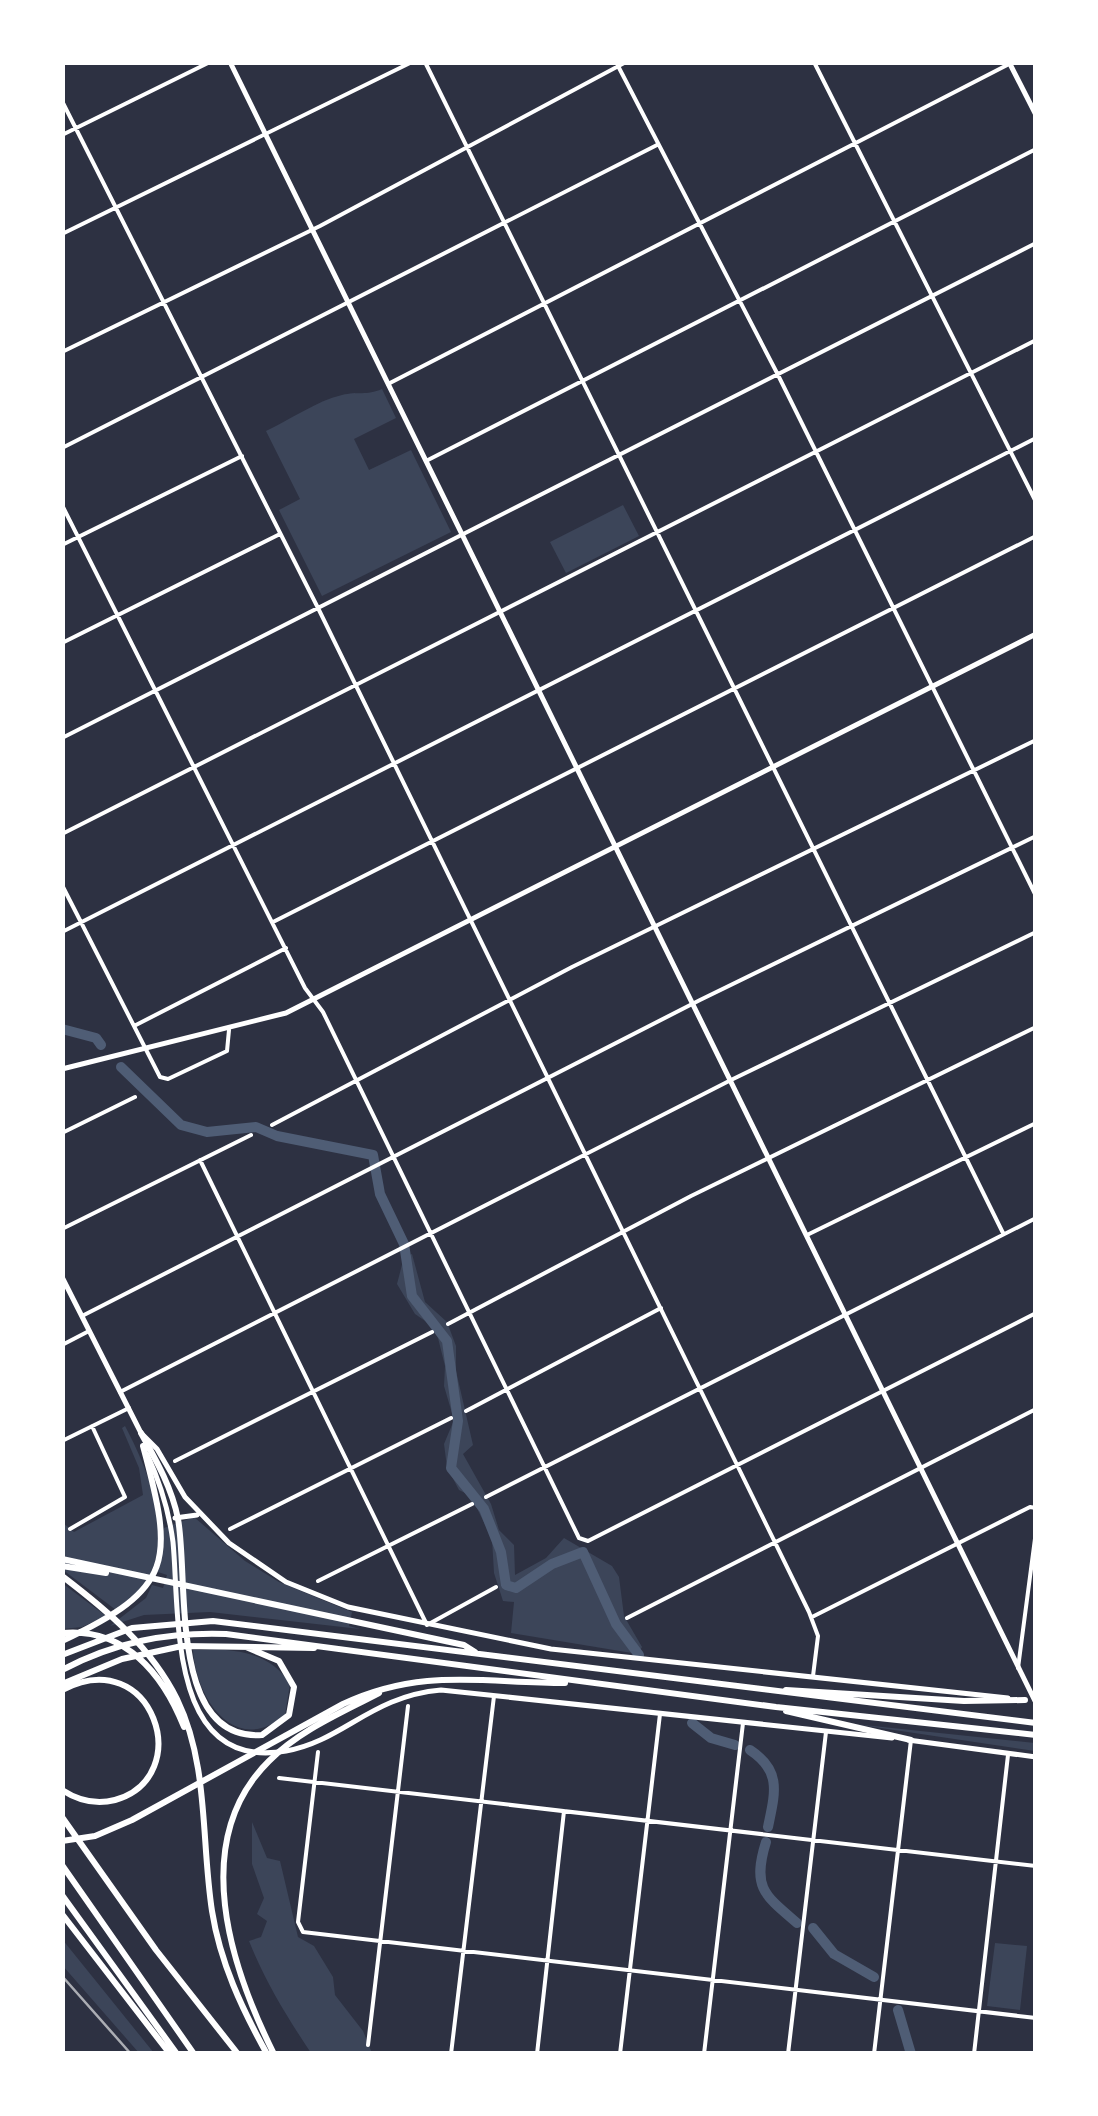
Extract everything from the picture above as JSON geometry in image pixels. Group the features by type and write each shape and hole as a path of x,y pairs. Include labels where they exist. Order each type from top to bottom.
{"highway":[{"path":"141,1432 174,1519 186,1666 198,1693 219,1721 241,1734 268,1733 289,1716 293,1682 280,1662 246,1647"},
{"path":"63,1636 124,1610 154,1574 161,1526 144,1446"},
{"path":"62,1563 464,1645 478,1654"},
{"path":"62,1576 103,1608 149,1654 176,1697 200,1775 210,1894 220,1948 241,2004 271,2054"},
{"path":"62,1655 108,1634 181,1621 256,1625 1036,1723"},
{"path":"62,1670 126,1643 181,1633 322,1646 776,1707 1036,1735"},
{"path":"63,1636 106,1637 140,1657 170,1699 196,1756"},
{"path":"62,1687 150,1651 246,1647 301,1651 322,1646"},
{"path":"62,1841 112,1830 343,1704 393,1684 445,1677 592,1684"},
{"path":"62,1687 100,1679 131,1689 149,1706 159,1746 146,1779 125,1796 98,1802 62,1790"},
{"path":"271,2054 242,1986 228,1930 224,1876 232,1824 254,1778 276,1754 316,1726 393,1684"},
{"path":"741,1688 964,1701 1025,1700"},
{"path":"776,1707 805,1718 911,1740"},
{"path":"63,1818 194,2000 238,2054"},
{"path":"64,1867 194,2054"},
{"path":"62,1894 178,2054"},
{"path":"62,1914 170,2054"}],"street":[{"path":"62,135 210,62"},
{"path":"230,62 1035,1701"},
{"path":"62,234 412,62"},
{"path":"424,62 738,690 1003,1234"},
{"path":"62,352 312,229 626,62"},
{"path":"817,63 1036,502"},
{"path":"388,384 1011,63 1036,116"},
{"path":"616,65 777,373 1036,896"},
{"path":"62,101 319,610 812,1618 818,1636 813,1676"},
{"path":"62,448 349,305 656,144"},
{"path":"426,461 1036,149"},
{"path":"62,738 1036,243"},
{"path":"62,834 1036,340"},
{"path":"62,932 1036,438"},
{"path":"62,545 242,456"},
{"path":"62,505 356,1081 506,1391 584,1541 1036,1313"},
{"path":"62,643 280,534"},
{"path":"272,922 580,771 1036,536"},
{"path":"62,1069 228,1030 314,1000 1036,634"},
{"path":"272,1125 656,926 1036,740"},
{"path":"82,1316 694,1004 1036,836"},
{"path":"62,885 163,1079 227,1051 228,1030"},
{"path":"120,1392 398,1254 731,1080 1036,932"},
{"path":"134,1026 286,948"},
{"path":"448,1324 769,1157 1036,1027"},
{"path":"62,1133 135,1097"},
{"path":"807,1235 1036,1123"},
{"path":"62,1229 251,1135"},
{"path":"200,1160 316,1390 428,1626"},
{"path":"486,1496 844,1311 1036,1218"},
{"path":"62,1277 141,1432 174,1519 192,1512 200,1516"},
{"path":"466,1411 661,1308"},
{"path":"62,1345 90,1331"},
{"path":"175,1461 432,1332"},
{"path":"62,1441 128,1408"},
{"path":"627,1618 1036,1409"},
{"path":"230,1529 451,1418"},
{"path":"70,1529 125,1497 92,1426"},
{"path":"141,1432 157,1448 200,1516 239,1552 286,1582 348,1606 428,1626 585,1654 1035,1701"},
{"path":"318,1581 472,1504"},
{"path":"812,1618 1030,1507 1036,1508"},
{"path":"1018,1668 1036,1531"},
{"path":"428,1626 496,1587"},
{"path":"186,1666 186,1688 202,1716 217,1732 244,1748 275,1753 300,1748 371,1708 406,1695 441,1690 1036,1757"},
{"path":"451,2054 494,1696"},
{"path":"368,2046 408,1706"},
{"path":"620,2054 660,1714"},
{"path":"704,2054 744,1722"},
{"path":"788,2054 826,1732"},
{"path":"874,2054 911,1740"},
{"path":"318,1752 300,1929 380,1942 1036,2018"},
{"path":"974,2054 1008,1752"},
{"path":"279,1778 1036,1866"},
{"path":"536,2054 564,1810"}],"shaded area":[{"path":"382,389 396,418 354,439 369,470 411,450 451,532 322,596 279,510 300,499 266,431 332,398"},
{"path":"623,505 639,536 566,573 550,542"},
{"path":"412,1254 425,1302 447,1322 456,1346 456,1371 473,1445 463,1454 491,1504 499,1530 514,1545 515,1575 546,1558 564,1538 612,1566 619,1577 624,1616 642,1647 638,1654 511,1633 514,1602 503,1601 494,1573 492,1539 471,1496 459,1490 447,1467 444,1444 454,1420 444,1386 445,1366 438,1338 431,1325 415,1314 397,1284 404,1257"},
{"path":"125,1426 150,1482 158,1545 145,1583 116,1610 63,1570 63,1523 74,1532 143,1495 139,1468 122,1428"},
{"path":"194,1517 245,1561 279,1582 352,1612 349,1626 360,1629 210,1612 144,1615 110,1626 146,1598 152,1585 163,1588 167,1575 158,1572 164,1528"},
{"path":"62,1583 106,1616 82,1627 63,1629"},
{"path":"193,1650 234,1651 271,1664 290,1684 285,1715 267,1726 250,1729 221,1717 202,1687"},
{"path":"854,1724 1035,1743 1035,1751"},
{"path":"252,1822 267,1858 280,1861 298,1937 314,1946 333,1977 335,1995 363,2031 372,2053 311,2053 269,1985 249,1941 261,1937 267,1921 257,1914 264,1898 252,1864"},
{"path":"62,1939 154,2053 139,2053 63,1966"},
{"path":"995,1943 1027,1946 1020,2010 987,2006"}],"waterway":[{"path":"62,1029 96,1038 101,1045"},
{"path":"121,1067 181,1125 207,1132 256,1127 277,1136 373,1155 380,1194 404,1244 412,1296 447,1341 458,1421 451,1468 484,1509 501,1552 506,1585 516,1588 552,1564 583,1552 616,1624 639,1655"},
{"path":"692,1723 711,1738 735,1745"},
{"path":"750,1750 772,1775 774,1793 768,1827"},
{"path":"766,1842 760,1870 764,1889 797,1923"},
{"path":"813,1928 834,1954 874,1977"},
{"path":"898,2010 911,2054"}],"railway":[{"path":"62,1976 131,2054"}]}
